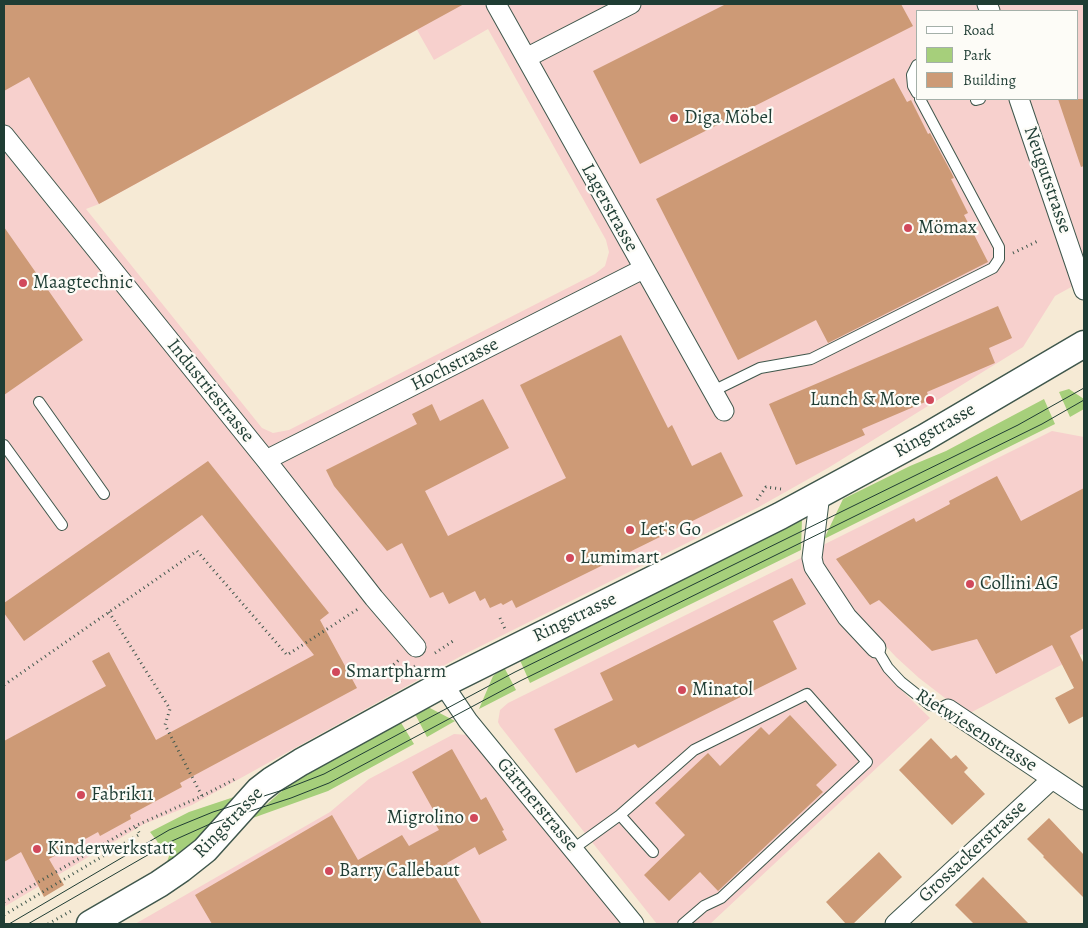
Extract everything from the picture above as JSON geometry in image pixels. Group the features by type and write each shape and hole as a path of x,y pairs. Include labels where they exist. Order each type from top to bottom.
{"main road":[{"name":"Ringstrasse","path":"90,924 159,884 194,859 205,850 254,795 272,780 443,684 780,516 924,438 1084,344"}],"street":[{"name":"Lagerstrasse","path":"496,4 724,411"},
{"path":"526,58 631,4"},
{"name":"Neugutstrasse","path":"1020,100 1084,290"},
{"name":"Industriestrasse","path":"4,135 266,460 374,598 416,647"},
{"name":"Hochstrasse","path":"266,460 643,269"},
{"name":"Rietwiesenstrasse","path":"820,494 812,558 814,567 847,616 876,648"},
{"name":"Gärtnerstrasse","path":"443,684 468,721 634,924"},
{"name":"Rietwiesenstrasse","path":"948,709 1084,800"},
{"name":"Grossackerstrasse","path":"895,924 1052,779"}],"lane":[{"path":"916,66 912,75 913,86 916,91"},
{"path":"713,391 760,368 811,359 993,268 998,259 998,247 921,100"},
{"path":"39,402 104,494"},
{"path":"4,445 62,525"},
{"name":"Rietwiesenstrasse","path":"876,648 888,668 900,682 930,705 948,709"},
{"path":"573,849 620,815 694,750 807,694 867,762 721,898 704,906 683,924"},
{"path":"620,815 654,852"}],"path":[{"path":"1017,251 1040,240"},
{"path":"4,685 197,551 287,655 374,598"},
{"path":"109,612 170,709 165,725 202,796"},
{"path":"396,688 400,682 392,666 416,647"},
{"path":"4,902 135,826 202,796 244,774"},
{"path":"4,915 140,834 135,826"},
{"path":"121,845 121,852"}],"shaded area":[{"path":"4,4 1084,4 1084,280 1055,296 1023,347 828,468 757,508 463,655 192,805 144,824 4,907","holes":["488,29 606,240 609,252 605,266 595,274 289,430 273,433 262,428 86,209 99,204 417,30 434,60"]},
{"name":"Collini AG","path":"1052,431 1084,437 1084,657 1082,654 970,713 945,698 919,678 896,657 855,613 824,566 821,546"},
{"path":"803,557 892,681 930,718 710,924 657,924 500,726 498,722 500,710 508,703"},
{"path":"454,734 468,735 542,828 625,924 135,924 330,812 369,779"}],"green space":[{"path":"1069,389 1084,399 1084,409 1070,417 1059,392"},
{"path":"1044,399 1055,424 824,539 843,499 910,466 946,451"},
{"path":"802,519 801,550 530,683 519,658"},
{"path":"504,667 516,690 479,709 493,676"},
{"path":"426,706 455,721 427,737 414,712"},
{"path":"400,721 414,744 328,791 250,819 291,783"},
{"path":"234,797 195,841 167,862 170,853 162,854 157,841 150,832 189,812"}],"building":[{"path":"4,4 464,4 99,204 29,77 4,91"},
{"name":"Diga Möbel","path":"726,4 901,4 913,26 640,164 593,71"},
{"path":"894,78 907,102 911,100 928,134 930,133 951,172 954,178 951,179 968,213 964,215 988,262 828,343 816,320 738,360 656,199"},
{"path":"1084,99 1084,166 1081,167 1058,100"},
{"name":"Maagtechnic","path":"4,227 83,340 4,395"},
{"path":"998,306 1012,338 989,348 995,363 927,392 930,400 862,429 865,435 796,465 769,404"},
{"path":"621,335 668,428 672,425 692,466 721,452 743,496 516,608 512,600 503,605 501,603 490,608 485,598 480,601 475,591 449,604 443,592 430,598 402,543 387,551 334,486 326,470 417,424 412,414 432,404 440,421 483,399 509,448 425,491 448,536 566,478 520,385"},
{"path":"208,461 329,613 320,620 357,688 180,783 182,787 130,815 131,819 100,836 98,832 49,859 64,885 44,897 21,852 4,862 4,741 106,686 92,661 109,652 156,740 314,655 202,515 24,641 4,613 4,603"},
{"name":"Collini AG","path":"997,476 1021,521 1084,488 1084,628 1070,636 1084,664 1084,716 1069,724 1055,698 1074,688 1052,645 996,674 977,639 932,651 879,600 870,605 836,559 914,518 916,522 950,504 949,501"},
{"name":"Minatol","path":"792,578 806,604 773,621 797,669 638,748 635,744 576,773 554,729 613,700 600,673"},
{"path":"790,715 837,765 816,785 823,792 718,891 700,872 669,901 644,875 685,835 655,803 708,753 720,766 761,727 769,735"},
{"path":"931,738 951,759 956,755 968,768 964,772 985,794 952,825 899,770"},
{"name":"Barry Callebaut","path":"452,749 481,800 486,797 504,830 502,831 507,840 479,855 475,847 447,863 482,924 212,924 195,895 332,815 358,860 402,835 409,846 439,830 436,825 440,822 412,772"},
{"path":"1049,818 1084,855 1084,898 1027,839"},
{"path":"879,852 902,877 853,924 846,924 826,902"},
{"path":"983,877 1029,924 974,924 955,905"}],"tram line":[{"path":"9,924 169,830 213,812 283,790 324,774 515,672 1018,425 1084,388"},
{"path":"28,924 172,841 210,824 291,798 329,783 520,681 1042,424 1084,400"}],"place":[{"name":"Diga Möbel","path":"674,118"},
{"name":"Mömax","path":"908,228"},
{"name":"Maagtechnic","path":"23,283"},
{"name":"Lunch & More","path":"930,400"},
{"name":"Let's Go","path":"630,530"},
{"name":"Lumimart","path":"570,558"},
{"name":"Collini AG","path":"970,584"},
{"name":"Smartpharm","path":"336,672"},
{"name":"Minatol","path":"682,690"},
{"name":"Fabrik11","path":"81,795"},
{"name":"Migrolino","path":"474,818"},
{"name":"Kinderwerkstatt","path":"37,849"},
{"name":"Barry Callebaut","path":"329,871"}]}
